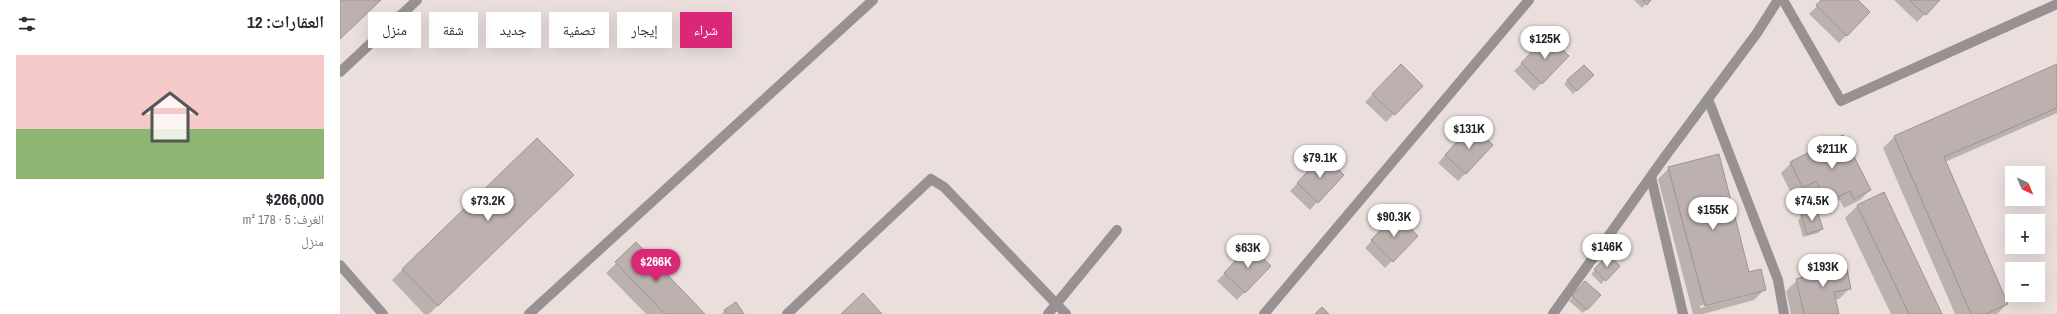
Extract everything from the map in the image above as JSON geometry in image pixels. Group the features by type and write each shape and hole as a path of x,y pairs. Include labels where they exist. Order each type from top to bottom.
{"street":[{"path":"340,72 417,0"},
{"path":"529,314 873,0"},
{"path":"1264,314 1529,0"},
{"path":"1553,314 1651,176 1757,33 1778,0"},
{"path":"1783,0 1841,101 2057,4"},
{"path":"1708,99 1778,280 1784,314"},
{"path":"1651,176 1683,314"},
{"path":"787,314 931,179 944,187 1066,314"},
{"path":"1048,314 1117,230"},
{"path":"340,265 383,314"}],"building":[{"path":"340,0 381,0 368,12 340,39"},
{"path":"1642,0 1651,0 1647,5"},
{"path":"1821,0 1858,0 1870,12 1847,36 1816,5"},
{"path":"1909,0 1940,0 1926,15"},
{"path":"1548,35 1569,56 1542,84 1521,63"},
{"path":"1401,64 1423,86 1395,115 1372,94"},
{"path":"2057,64 2057,108 1944,157 2005,297 2005,302 2008,304 1986,314 1971,314 1894,136"},
{"path":"1584,65 1594,75 1577,91 1567,80"},
{"path":"1472,125 1493,145 1466,174 1445,155"},
{"path":"1843,135 1871,190 1854,199 1850,191 1827,202 1816,181 1803,188 1790,162"},
{"path":"537,138 574,175 438,306 402,269"},
{"path":"1719,154 1749,272 1761,269 1766,290 1705,306 1668,167"},
{"path":"1323,155 1344,175 1318,203 1297,183"},
{"path":"1884,192 1942,314 1909,314 1857,205"},
{"path":"1817,210 1823,229 1807,234 1801,215"},
{"path":"1396,214 1418,236 1393,262 1371,240"},
{"path":"636,242 705,314 665,314 615,262"},
{"path":"1250,245 1271,266 1245,293 1224,273"},
{"path":"1609,255 1620,266 1606,281 1594,269"},
{"path":"1845,259 1851,289 1834,292 1839,314 1804,314 1796,279 1812,275 1811,266"},
{"path":"1585,281 1601,295 1587,310 1572,296"},
{"path":"863,293 882,314 841,314"},
{"path":"736,302 744,314 727,314 724,310"},
{"path":"1322,307 1329,314 1315,314"}]}
